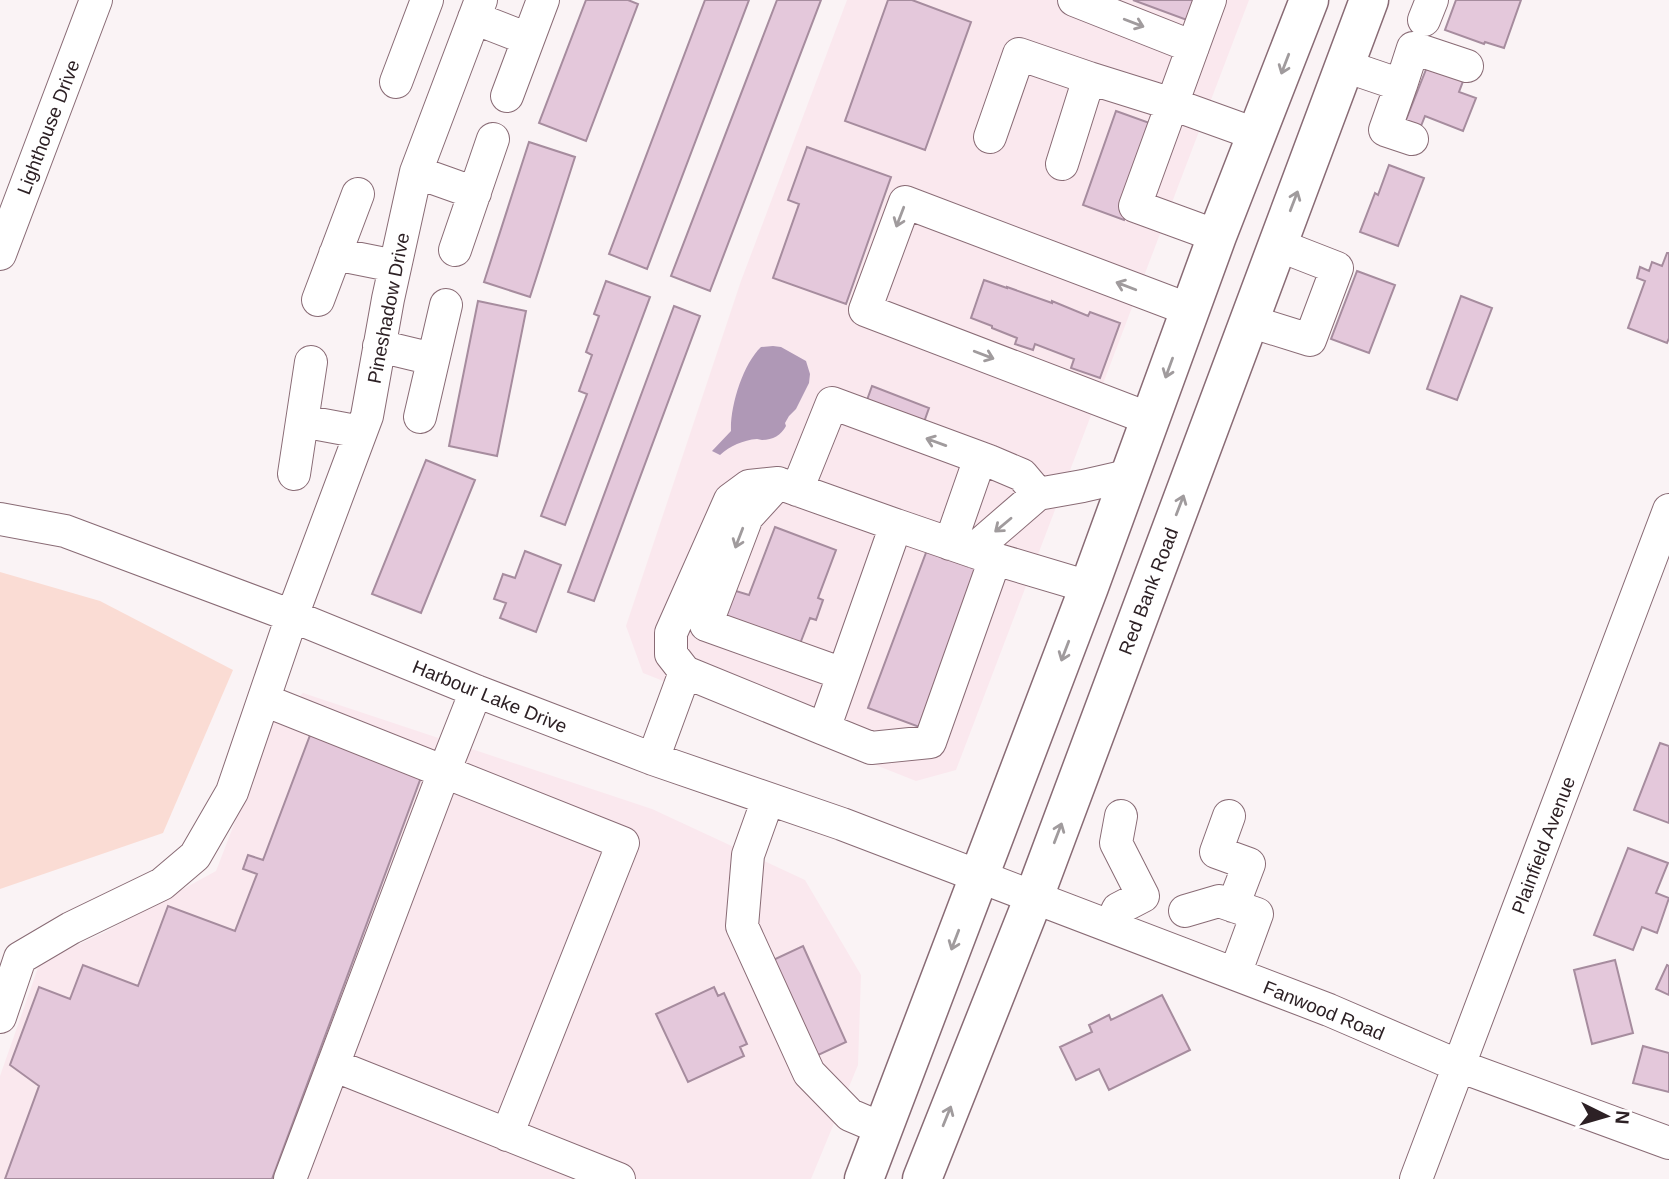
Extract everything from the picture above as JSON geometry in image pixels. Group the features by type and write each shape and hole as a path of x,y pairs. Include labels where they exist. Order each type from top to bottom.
{"main road":[{"path":"864,1179 1131,475 1217,236 1309,0"},
{"name":"Red Bank Road","path":"922,1179 1034,897 1369,0"}],"street":[{"name":"Lighthouse Drive","path":"0,254 96,0"},
{"path":"507,96 543,0"},
{"path":"1074,0 1193,47"},
{"path":"1210,0 1135,206 1217,236"},
{"path":"396,82 422,13 473,21 528,39"},
{"name":"Pineshadow Drive","path":"0,1017 20,958 71,928 162,884 195,856 232,792 292,616 367,416 416,172 473,21"},
{"path":"1412,139 1385,130 1413,48 1466,66"},
{"path":"990,137 1019,54 1258,135"},
{"path":"1345,66 1401,85"},
{"path":"1062,164 1089,78"},
{"path":"455,250 493,139"},
{"path":"416,172 475,193"},
{"path":"318,300 358,194"},
{"path":"1150,419 865,310 905,202 1190,310"},
{"path":"1250,321 1310,341 1336,268 1278,245"},
{"path":"335,254 395,266"},
{"path":"420,417 446,305"},
{"path":"379,346 433,359"},
{"path":"294,474 311,362"},
{"path":"706,625 747,517 788,486 832,403 1022,475 1038,494"},
{"path":"302,421 361,432"},
{"path":"981,458 972,551 930,742 871,748 685,672 671,654 671,632 730,499 749,486 788,486 972,551 1089,587"},
{"path":"972,551 1038,494 1131,475"},
{"name":"Plainfield Avenue","path":"1416,1179 1669,510"},
{"name":"Harbour Lake Drive","path":"0,519 65,531 292,616 653,759 842,824 979,876"},
{"path":"824,729 897,525"},
{"path":"671,632 706,625 843,674"},
{"path":"653,759 685,672"},
{"path":"290,1179 476,691"},
{"path":"264,700 623,842 508,1135"},
{"path":"768,799 748,855 742,926 809,1073 850,1115 883,1129"},
{"path":"1110,926 1118,909 1143,896 1116,843 1121,816"},
{"path":"1229,816 1216,852 1249,864 1233,906"},
{"name":"Fanwood Road","path":"979,876 1329,1010 1459,1066 1669,1143"},
{"path":"1185,911 1219,901 1257,914 1235,974"},
{"path":"333,1065 610,1177"}],"shaded area":[{"path":"847,0 1249,0 956,770 916,781 643,673 626,626 741,281"},
{"path":"761,347 781,347 806,361 810,374 809,383 796,409 789,416 784,429 776,436 766,440 742,442 720,455 712,451 731,431 735,398 743,374"},
{"path":"0,572 100,601 233,670 163,833 0,889"},
{"path":"303,693 652,809 805,880 861,975 858,1065 811,1179 0,1179 0,1076 40,962 103,933 216,871 273,723"}],"building":[{"path":"586,0 628,0 638,4 586,141 539,123"},
{"path":"705,0 749,0 647,269 609,254"},
{"path":"777,0 821,0 710,291 671,276"},
{"path":"888,0 912,0 971,22 925,150 845,121"},
{"path":"1133,0 1204,0 1195,23"},
{"path":"1456,0 1521,0 1504,48 1445,30"},
{"path":"1429,62 1465,76 1459,92 1476,98 1463,131 1425,116 1419,131 1404,125"},
{"path":"1116,111 1158,126 1124,220 1083,205"},
{"path":"529,142 575,157 530,297 484,282"},
{"path":"807,147 891,177 846,304 773,278 799,204 788,200"},
{"path":"1389,165 1424,178 1398,246 1360,232"},
{"path":"1667,253 1667,343 1628,328 1645,281 1637,278 1640,267 1649,271 1652,262 1662,266"},
{"path":"1357,271 1395,285 1369,353 1331,339"},
{"path":"984,280 1052,301 1088,316 1090,312 1120,323 1100,378 1071,368 1074,359 1035,344 1033,350 1015,344 1017,338 971,318"},
{"path":"606,281 650,297 565,525 541,516 587,394 579,391 592,355 586,352 599,316 594,314"},
{"path":"1461,296 1492,308 1457,400 1427,389"},
{"path":"478,301 526,311 497,456 449,446"},
{"path":"674,306 700,316 594,601 568,592"},
{"path":"872,386 929,408 914,450 857,428"},
{"path":"426,460 475,480 421,613 372,594"},
{"path":"775,527 836,550 818,598 823,600 816,620 810,618 798,649 722,614 731,593 736,591 749,595"},
{"path":"927,550 981,570 922,728 868,708"},
{"path":"525,551 561,565 536,632 500,618 506,603 494,599 503,574 515,578"},
{"path":"312,730 423,772 272,1179 5,1179 39,1086 10,1065 39,987 70,999 83,965 138,986 168,906 235,931 257,874 243,869 248,855 263,860"},
{"path":"1660,743 1669,746 1669,823 1634,810"},
{"path":"1628,848 1668,863 1656,893 1669,898 1657,933 1642,927 1633,950 1594,935"},
{"path":"803,946 846,1042 814,1057 771,961"},
{"path":"1615,960 1633,1033 1592,1044 1574,970"},
{"path":"1667,965 1669,966 1669,995 1656,989"},
{"path":"714,987 718,996 724,993 747,1044 740,1047 744,1056 688,1082 656,1014"},
{"path":"1162,995 1190,1050 1109,1090 1099,1069 1076,1080 1060,1047 1092,1032 1089,1025 1109,1015 1111,1020"},
{"path":"1643,1046 1669,1053 1669,1092 1633,1083"}]}
